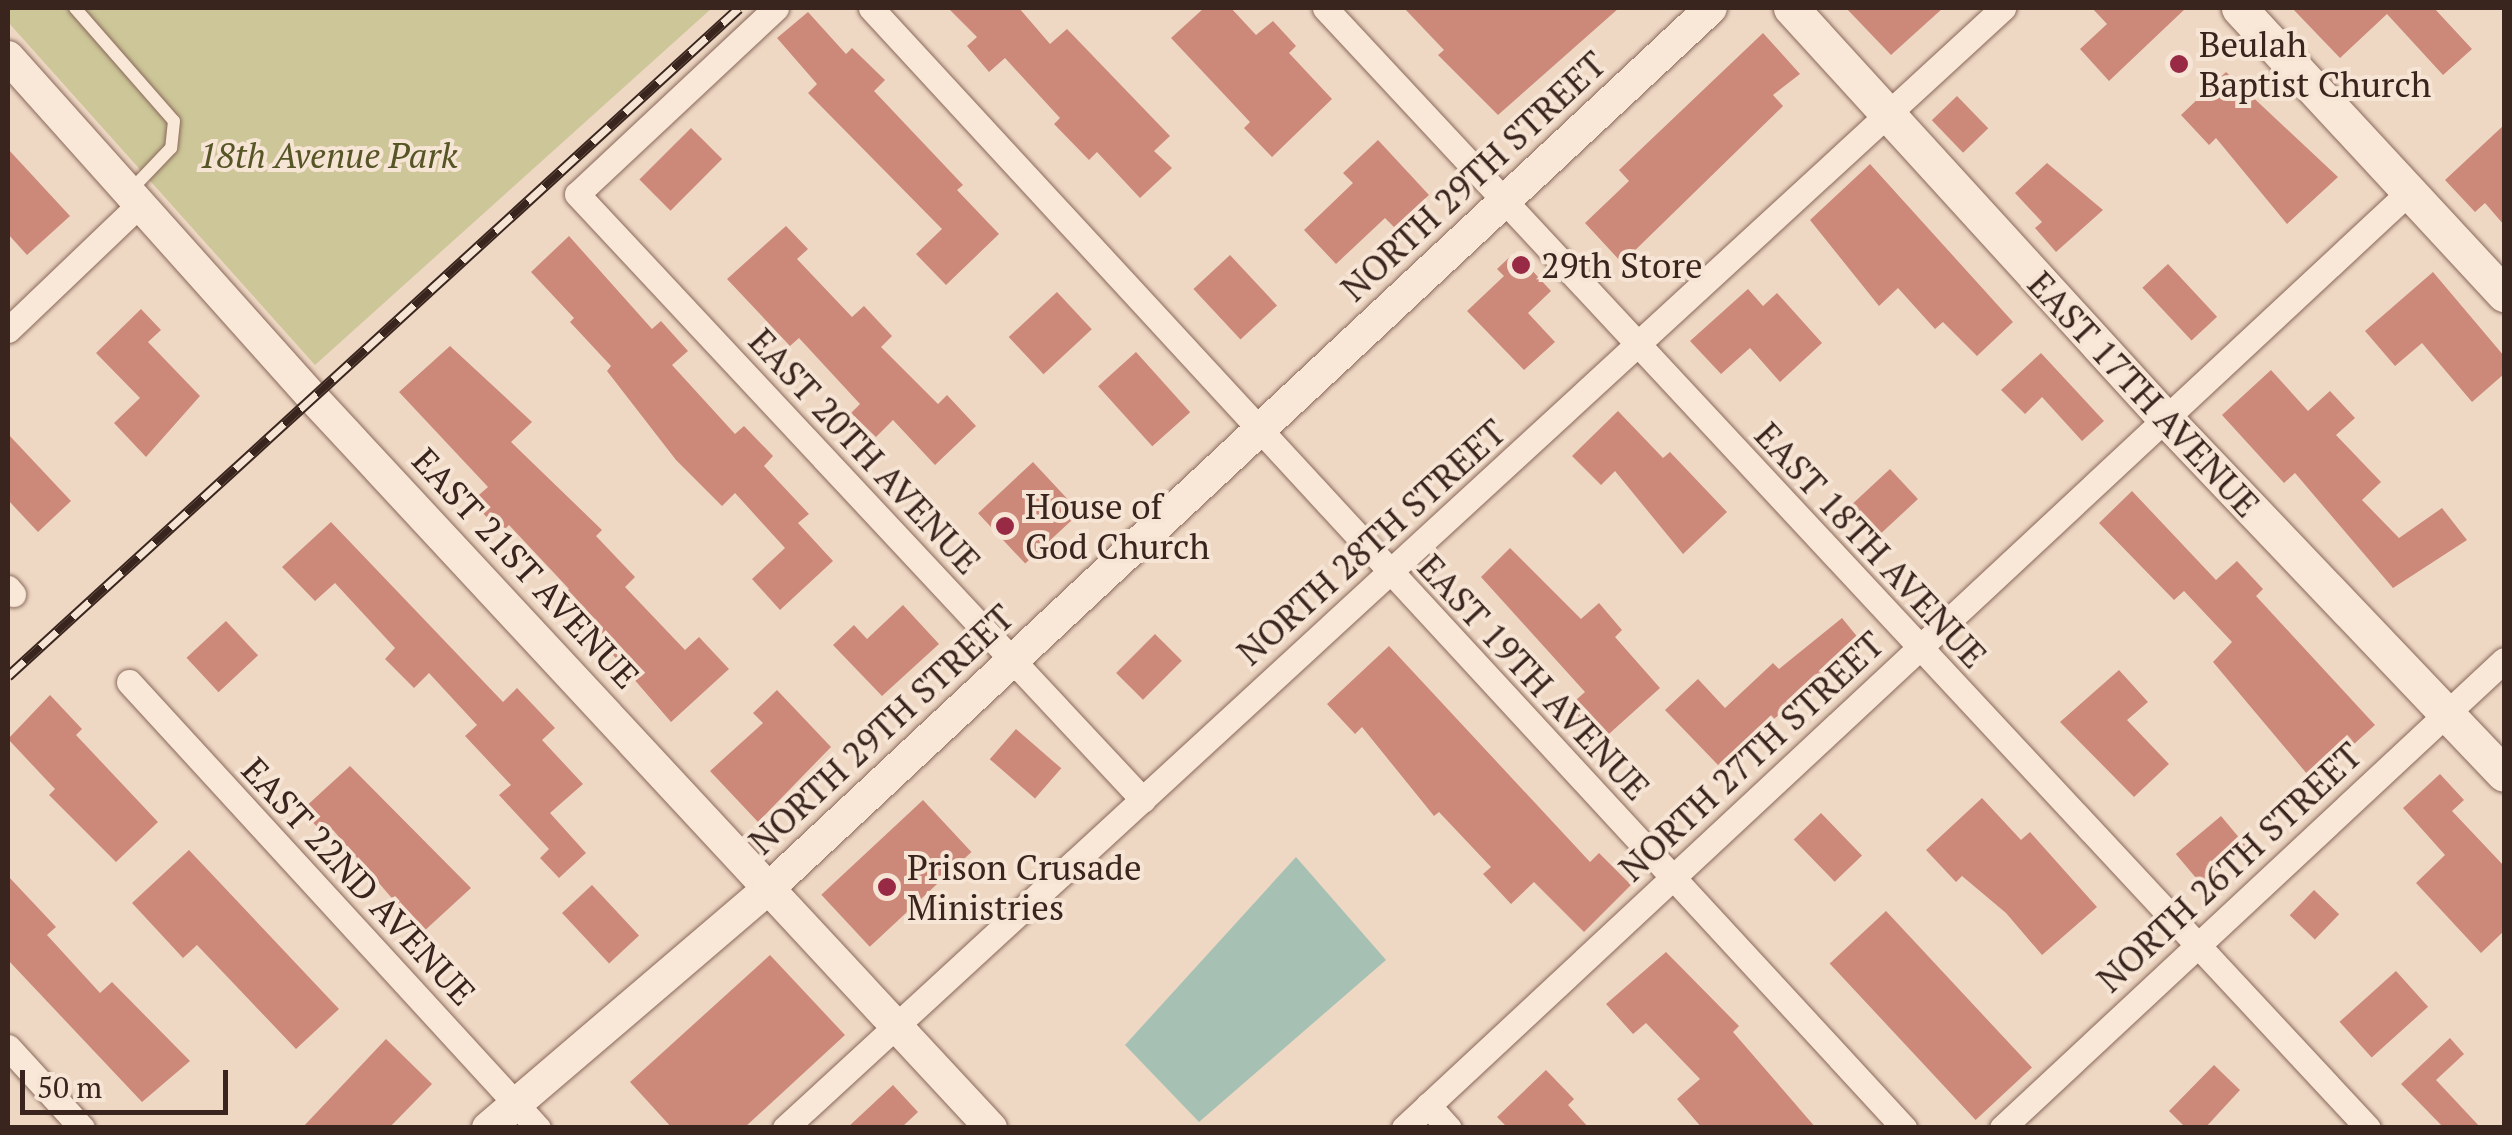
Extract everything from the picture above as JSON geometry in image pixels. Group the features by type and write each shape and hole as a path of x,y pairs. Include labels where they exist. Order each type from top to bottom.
{"main road":[{"name":"EAST 17TH AVENUE","path":"1791,8 2163,416 2504,774"},
{"path":"2239,8 2502,286"}],"street":[{"name":"EAST 20TH AVENUE","path":"776,8 576,194 1143,800"},
{"name":"EAST 19TH AVENUE","path":"872,8 1904,1128"},
{"name":"EAST 18TH AVENUE","path":"1325,8 2368,1128"},
{"name":"NORTH 29TH STREET","path":"488,1128 768,888 1711,8"},
{"name":"NORTH 28TH STREET","path":"786,1128 2003,8"},
{"name":"EAST 21ST AVENUE","path":"8,57 991,1128"},
{"name":"NORTH 27TH STREET","path":"1404,1128 2163,416 2410,190"},
{"path":"8,330 135,197"},
{"name":"NORTH 26TH STREET","path":"2002,1128 2504,660"},
{"name":"EAST 22ND AVENUE","path":"129,682 538,1128"},
{"path":"8,1047 82,1128"},
{"path":"1428,1105 1449,1128"}],"lane":[{"path":"75,8 174,121 171,148 135,197"}],"green space":[{"name":"18th Avenue Park","path":"8,8 712,8 315,365 8,22"}],"shaded area":[{"path":"1296,857 1386,960 1199,1122 1125,1045"}],"building":[{"path":"948,8 1019,8 1050,44 1067,29 1170,136 1154,151 1172,168 1140,198 1097,152 1089,160 1054,124 1060,118 1005,58 989,72 967,46 977,37"},
{"path":"1204,8 1231,8 1256,35 1273,21 1296,46 1289,53 1332,99 1272,157 1244,128 1250,122 1171,38"},
{"path":"1404,8 1619,8 1498,115 1438,55 1444,50"},
{"path":"1846,8 1943,8 1891,55"},
{"path":"2092,8 2186,8 2109,81 2080,49 2107,24"},
{"path":"2292,8 2434,8 2472,49 2443,75 2387,14 2340,58"},
{"path":"808,12 846,54 852,48 885,80 874,91 963,185 957,190 999,234 946,285 916,254 942,229 808,93 817,84 777,38"},
{"path":"1763,33 1800,74 1773,95 1783,106 1622,263 1585,223 1629,181 1619,170"},
{"path":"2226,72 2338,177 2287,224 2216,138 2209,145 2181,115"},
{"path":"1957,96 1988,128 1963,153 1932,120"},
{"path":"2504,125 2504,225 2485,203 2475,212 2445,180"},
{"path":"691,128 722,159 670,211 639,180"},
{"path":"1378,140 1429,195 1394,227 1385,218 1336,264 1304,230 1353,183 1343,173"},
{"path":"8,149 70,216 27,255 8,234"},
{"path":"2047,163 2103,210 2056,252 2035,228 2042,222 2015,193"},
{"path":"1870,164 2013,322 1977,356 1943,322 1935,329 1898,288 1879,306 1810,220"},
{"path":"786,226 808,249 797,259 852,317 864,306 892,336 881,347 938,404 947,395 976,426 935,465 893,420 876,437 851,413 860,404 799,338 790,346 727,279"},
{"path":"569,236 652,329 661,321 688,351 672,365 735,434 744,426 773,456 764,466 809,514 798,523 833,561 780,610 752,579 785,548 735,493 722,506 676,460 607,371 611,366 570,322 574,318 531,272"},
{"path":"1515,252 1551,291 1528,313 1555,342 1524,370 1467,311 1504,276 1497,269"},
{"path":"1230,255 1277,305 1240,340 1193,289"},
{"path":"2168,264 2217,317 2192,341 2142,288"},
{"path":"2433,272 2504,356 2504,374 2472,402 2422,343 2395,366 2365,331"},
{"path":"1748,289 1763,306 1777,293 1822,343 1780,382 1750,348 1721,374 1690,341"},
{"path":"1057,292 1092,329 1044,374 1009,337"},
{"path":"141,309 161,330 148,342 200,396 146,457 114,423 140,398 96,353"},
{"path":"450,346 532,422 511,442 602,530 596,536 635,577 625,587 685,650 699,637 729,669 671,722 562,596 569,589 509,525 501,533 472,501 488,487 399,392"},
{"path":"1136,352 1190,412 1152,446 1098,386"},
{"path":"2041,353 2104,421 2082,441 2042,397 2025,414 2001,390"},
{"path":"2271,370 2308,411 2330,391 2355,418 2336,435 2381,482 2362,500 2399,538 2442,508 2467,540 2393,588 2295,473 2284,483 2222,415"},
{"path":"1618,411 1663,458 1670,452 1727,512 1683,554 1615,471 1601,485 1572,456"},
{"path":"8,434 71,501 38,532 8,500"},
{"path":"1033,462 1080,512 1025,564 978,513"},
{"path":"1890,469 1918,499 1876,538 1848,508"},
{"path":"2132,491 2216,580 2237,561 2263,589 2256,596 2375,725 2313,781 2213,662 2232,642 2184,591 2174,600 2099,523"},
{"path":"331,522 503,702 517,688 555,728 542,740 583,784 550,813 586,853 559,878 540,858 549,849 499,795 511,785 465,736 477,725 429,673 414,688 385,659 395,648 335,583 315,601 282,567"},
{"path":"1510,548 1581,619 1599,603 1622,630 1615,637 1660,688 1600,742 1569,706 1585,692 1481,577"},
{"path":"903,605 939,644 882,696 833,645 854,625 867,639"},
{"path":"1842,618 1864,645 1718,765 1665,710 1698,679 1725,708 1773,663 1779,669"},
{"path":"226,621 258,655 219,692 187,658"},
{"path":"1155,634 1182,661 1143,700 1116,673"},
{"path":"1389,646 1590,862 1599,853 1631,885 1584,932 1534,882 1511,904 1483,874 1491,867 1439,812 1434,816 1362,727 1355,734 1327,704"},
{"path":"2119,670 2148,702 2127,720 2169,764 2134,797 2060,722"},
{"path":"777,690 831,747 758,822 710,771 763,723 753,713"},
{"path":"50,695 82,729 76,735 158,822 116,862 49,795 55,789 8,739"},
{"path":"1016,729 1061,768 1035,799 990,759"},
{"path":"350,766 471,888 422,933 333,830 326,837 302,810"},
{"path":"2440,774 2464,800 2452,811 2504,866 2504,931 2481,953 2416,883 2445,855 2403,808"},
{"path":"1982,798 2021,840 2030,832 2097,907 2042,955 2006,913 1962,876 1956,882 1926,850"},
{"path":"923,800 971,852 870,947 821,895"},
{"path":"1821,813 1862,855 1835,882 1794,839"},
{"path":"2221,816 2246,846 2201,884 2176,854"},
{"path":"189,850 339,1009 296,1049 197,945 183,958 132,903"},
{"path":"8,876 56,927 47,935 100,993 112,982 190,1061 142,1102 8,960"},
{"path":"592,885 639,935 609,963 562,913"},
{"path":"2314,890 2339,914 2315,939 2290,915"},
{"path":"1886,911 2032,1068 1976,1120 1830,964"},
{"path":"1666,952 1739,1026 1733,1032 1816,1128 1702,1128 1677,1099 1700,1079 1646,1023 1633,1034 1606,1004"},
{"path":"770,955 845,1035 744,1128 672,1128 630,1082"},
{"path":"2396,971 2428,1007 2372,1058 2340,1022"},
{"path":"2450,1038 2464,1054 2436,1080 2481,1128 2444,1128 2401,1084"},
{"path":"386,1039 432,1084 389,1128 302,1128"},
{"path":"2214,1065 2240,1090 2205,1128 2186,1128 2169,1111"},
{"path":"1546,1070 1574,1099 1568,1105 1589,1128 1508,1128 1497,1117"},
{"path":"893,1085 918,1112 901,1128 847,1128"}],"railway":[{"path":"8,676 739,8"}],"place":[{"name":"Beulah Baptist Church","path":"2179,64"},
{"name":"29th Store","path":"1521,265"},
{"name":"House of God Church","path":"1005,526"},
{"name":"Prison Crusade Ministries","path":"887,887"}]}
